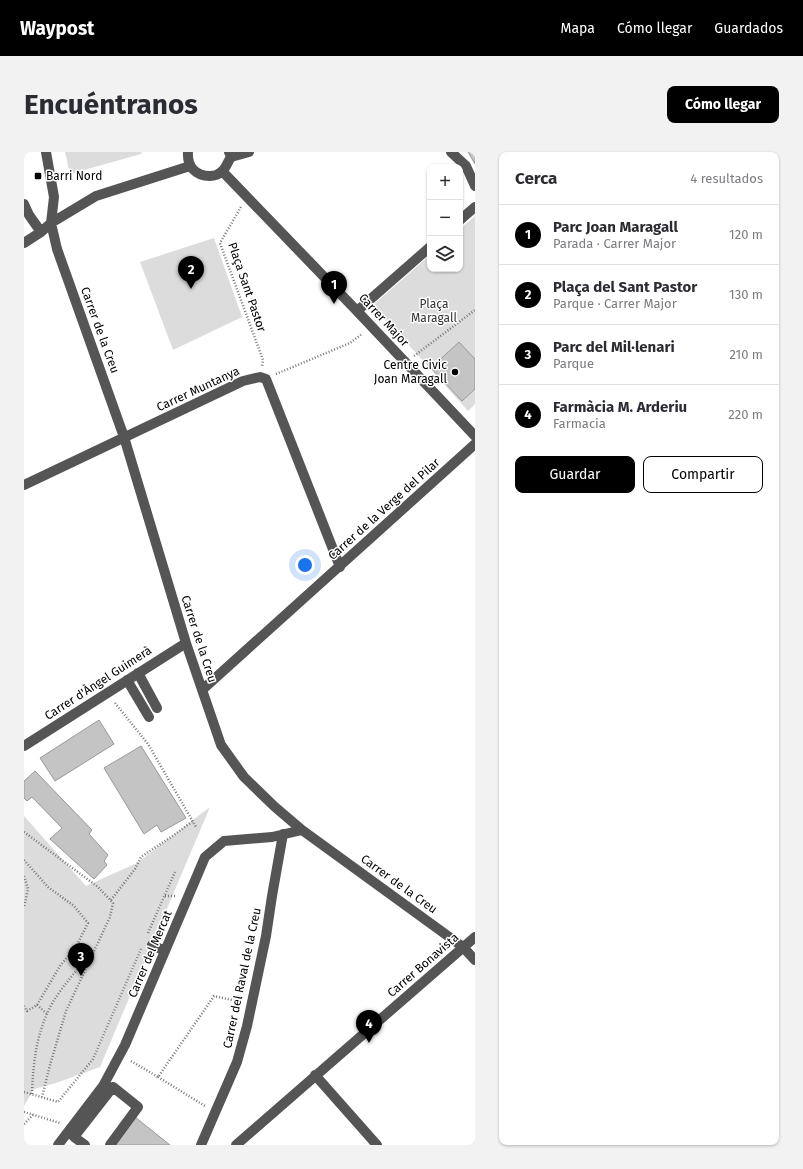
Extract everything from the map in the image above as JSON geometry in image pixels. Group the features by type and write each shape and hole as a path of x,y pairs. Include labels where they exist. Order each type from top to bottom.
{"street":[{"name":"Carrer de la Creu","path":"46,152 54,197 51,223 57,249 124,437 186,642 221,745 244,777 275,807 302,830 463,947 475,960"},
{"path":"188,152 190,166 195,173 204,176 215,176 223,172 230,154 249,152"},
{"path":"451,152 466,166 475,186"},
{"path":"24,243 42,232 51,223 96,196 190,166"},
{"name":"Carrer Major","path":"223,172 372,326 475,436"},
{"path":"24,204 29,215 42,232"},
{"path":"463,217 475,207"},
{"path":"357,311 427,250"},
{"name":"Carrer Muntanya","path":"24,485 242,381 260,377 266,379"},
{"path":"266,379 340,567"},
{"name":"Carrer de la Verge del Pilar","path":"202,690 475,444"},
{"name":"Carrer d'Àngel Guimerà","path":"24,746 186,642"},
{"path":"138,673 157,708"},
{"path":"127,680 149,717"},
{"name":"Carrer del Mercat","path":"58,1145 103,1086 120,1055 205,857 224,841 283,834 302,830"},
{"name":"Carrer del Raval de la Creu","path":"201,1145 237,1062 252,1004 266,936 283,834"},
{"name":"Carrer Bonavista","path":"236,1145 475,937"},
{"path":"146,944 165,951"},
{"path":"315,1075 376,1145"},
{"path":"85,1145 74,1137 112,1086 138,1107 110,1145"}],"path":[{"name":"Plaça Sant Pastor","path":"247,197 220,242 263,360"},
{"path":"406,363 475,310"},
{"path":"266,379 350,343 372,326"},
{"path":"107,693 148,744 196,826"},
{"path":"111,900 135,869 141,857 193,821"},
{"path":"24,832 98,887 113,903 110,917 78,984 60,1027 42,1097"},
{"path":"24,860 48,887 74,906 88,923 77,945 60,966 37,1005 27,1011 24,1006"},
{"path":"24,1092 58,1102 93,1059 146,944 175,872"},
{"path":"24,876 28,889 24,907"},
{"path":"165,896 176,896"},
{"path":"32,1094 33,1066 41,1026 54,1001 96,947"},
{"path":"158,1077 214,996 252,1004"},
{"path":"37,1005 47,1014"},
{"path":"128,1060 215,1113"},
{"path":"24,1112 72,1126"},
{"path":"24,1124 33,1115"}],"green space":[{"path":"65,152 142,152 141,154 70,174"},
{"name":"Plaça Maragall","path":"475,216 475,404 468,411 372,306 427,258 427,272 463,272 463,226"},
{"path":"214,238 242,317 173,350 140,262"},
{"path":"210,807 100,1067 56,1083 34,1089 24,1106 24,816 86,886 137,863"}],"building":[{"path":"468,152 475,152 475,164"},
{"name":"Centre Civic Joan Maragall","path":"459,342 475,359 475,389 462,401 431,368"},
{"path":"99,720 114,744 55,781 40,758"},
{"path":"141,746 186,818 161,832 157,825 144,834 104,768"},
{"path":"35,771 92,830 89,834 108,855 104,861 107,865 94,879 50,839 62,828 32,797 27,801 24,798 24,781"},
{"path":"135,1117 170,1145 116,1145"}],"place":[{"name":"Barri Nord","path":"38,176"},
{"name":"Plaça del Sant Pastor","path":"191,289"},
{"name":"Parc Joan Maragall","path":"334,304"},
{"name":"Centre Civic Joan Maragall","path":"455,372"},
{"name":"Parc del Mil·lenari","path":"81,976"},
{"name":"Farmàcia M. Arderiu","path":"369,1043"}]}
